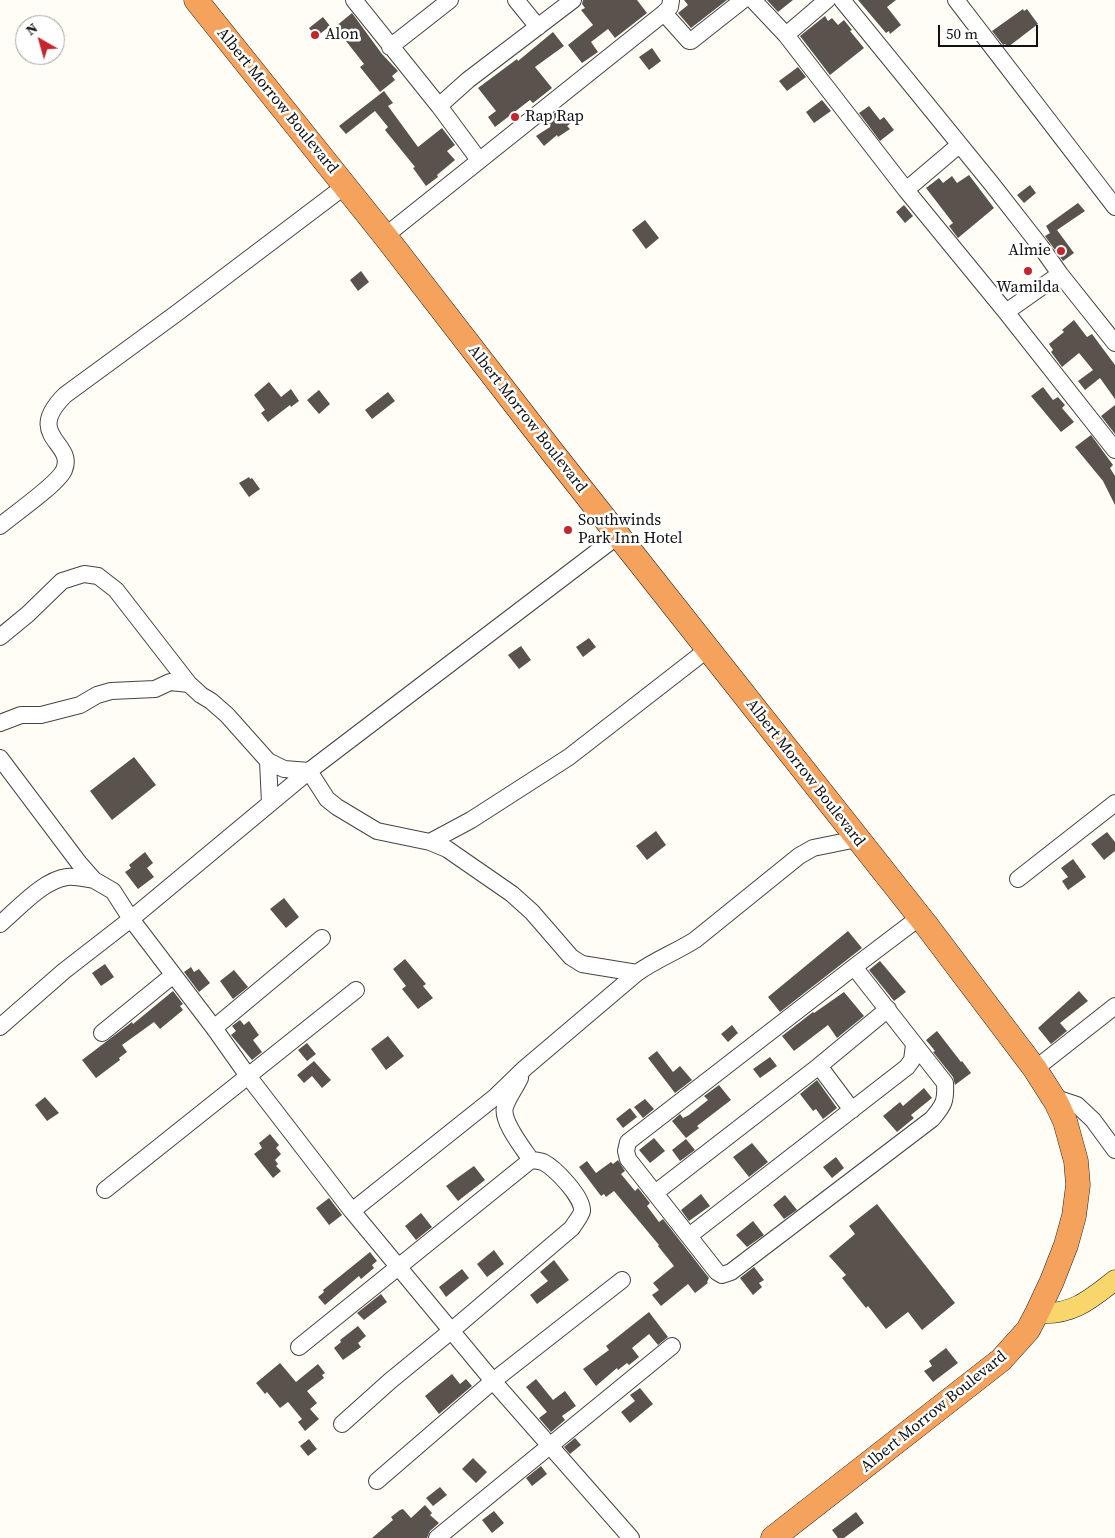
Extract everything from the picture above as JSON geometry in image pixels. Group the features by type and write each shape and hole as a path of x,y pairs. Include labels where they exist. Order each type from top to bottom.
{"highway":[{"name":"Albert Morrow Boulevard","path":"196,0 385,236 459,333 920,918 1035,1069 1053,1097 1065,1121 1076,1161 1078,1185 1074,1216 1066,1245 1052,1281 1038,1313 1024,1335 1002,1360 774,1538"}],"main road":[{"path":"1038,1313 1052,1314 1077,1307 1115,1280"}],"street":[{"path":"354,0 480,160"},
{"path":"516,0 538,27"},
{"path":"439,106 468,80 573,0"},
{"path":"385,236 668,6 688,41 691,41 743,0"},
{"path":"753,0 786,35 906,190 1006,312 1115,450"},
{"path":"786,35 827,0"},
{"path":"842,0 1042,247 1060,274 1115,342"},
{"path":"956,0 1115,207"},
{"path":"390,47 444,2"},
{"path":"906,190 958,145"},
{"path":"0,526 52,484 64,470 64,454 49,431 48,423 49,415 64,395 178,313 345,186"},
{"path":"1006,312 1060,274"},
{"path":"0,1027 64,971 130,920 309,771 619,535"},
{"path":"0,637 28,614 62,581 84,574 98,576 116,590 189,684 227,715 268,761 284,769 309,771"},
{"path":"430,842 471,820 568,757 708,649"},
{"path":"0,722 21,716 40,714 80,705 97,695 111,691 155,689 170,682 189,684"},
{"path":"0,758 94,880 113,891 130,920 352,1211 493,1381 631,1538"},
{"path":"268,761 270,803"},
{"path":"309,771 327,799 377,831 430,842 447,850 512,894 532,912 571,957 582,964 637,973"},
{"path":"1018,879 1115,804"},
{"path":"352,1211 495,1098 525,1068 637,973 695,940 799,856 813,848 857,839"},
{"path":"0,924 42,888 56,880 69,877 94,880"},
{"path":"854,966 945,1083 946,1097 942,1107 932,1119 727,1275 722,1275 717,1272 628,1159 626,1152 628,1142 854,966 920,918"},
{"path":"214,1028 322,938"},
{"path":"102,1033 172,976"},
{"path":"105,1190 356,990"},
{"path":"1035,1069 1115,1006"},
{"path":"655,1192 819,1066 888,1009"},
{"path":"690,1236 907,1067 912,1060 914,1045"},
{"path":"819,1066 852,1110"},
{"path":"342,1424 390,1381 452,1331 572,1228 582,1211 579,1200 563,1180 543,1162 531,1160 505,1116 505,1107 525,1068"},
{"path":"1053,1097 1077,1105 1093,1120 1115,1150"},
{"path":"299,1346 531,1160"},
{"path":"377,1481 493,1381 622,1280"},
{"path":"437,1538 672,1346"}],"building":[{"path":"583,0 637,0 647,13 615,38 608,29 591,42 598,52 582,63 568,45 593,25 581,10 585,8 582,4"},
{"path":"684,0 727,0 691,28 678,13 688,5"},
{"path":"767,0 793,0 778,12"},
{"path":"858,0 896,0 887,7 901,25 890,34 889,31 886,33"},
{"path":"1023,9 1024,11 1027,9 1038,24 1008,47 1005,44 1003,45 992,31"},
{"path":"352,13 382,54 398,71 392,76 395,80 380,92 360,67 364,64 335,27"},
{"path":"825,16 828,21 832,18 838,25 844,20 852,30 850,31 864,48 830,75 800,36"},
{"path":"323,17 330,26 316,37 309,28"},
{"path":"553,32 564,46 535,67 552,88 533,103 530,100 495,127 488,117 496,111 478,88 517,59 518,61"},
{"path":"652,48 661,61 649,70 639,57"},
{"path":"798,67 806,77 787,91 779,81"},
{"path":"384,91 393,103 388,106 418,147 442,128 455,145 447,151 455,160 426,186 413,168 415,167 385,130 388,127 375,111 346,134 339,126"},
{"path":"822,100 831,111 814,123 806,112"},
{"path":"869,106 880,120 884,117 894,130 880,141 859,113"},
{"path":"556,112 562,120 575,112 579,117 567,126 570,129 558,137 557,135 544,146 536,136 550,127 545,121"},
{"path":"969,175 994,208 958,238 949,226 953,223 926,188 939,178 943,183 952,176 957,183"},
{"path":"1030,185 1036,193 1024,203 1017,195"},
{"path":"1078,203 1085,211 1057,230 1074,253 1063,261 1045,236 1050,233 1046,226"},
{"path":"904,205 913,216 905,223 896,212"},
{"path":"645,220 659,238 646,249 632,230"},
{"path":"361,271 369,282 358,291 350,280"},
{"path":"1074,320 1087,337 1092,334 1115,365 1115,399 1100,378 1085,390 1078,381 1093,370 1079,353 1062,367 1051,352 1053,350 1049,344 1064,332 1062,330"},
{"path":"269,382 281,397 291,389 299,401 291,407 290,405 268,422 261,413 265,410 254,395"},
{"path":"1043,387 1053,400 1058,397 1065,405 1062,408 1074,422 1061,432 1031,396"},
{"path":"319,390 330,404 319,414 307,400"},
{"path":"388,392 395,401 372,419 365,410"},
{"path":"1115,405 1115,434 1101,416"},
{"path":"1091,435 1113,465 1110,468 1115,476 1115,505 1103,481 1075,447"},
{"path":"249,477 250,479 252,478 260,489 249,497 239,483"},
{"path":"589,638 596,647 583,657 576,647"},
{"path":"521,646 531,660 519,669 508,655"},
{"path":"134,757 156,785 112,820 90,791"},
{"path":"656,831 666,845 647,860 636,846"},
{"path":"1107,832 1115,842 1115,851 1104,860 1091,844"},
{"path":"145,852 153,863 147,868 154,877 138,889 125,872 131,868 129,865"},
{"path":"1073,859 1086,877 1068,890 1062,881 1068,877 1061,868"},
{"path":"284,898 299,917 286,928 270,909"},
{"path":"848,931 862,948 780,1012 768,997"},
{"path":"405,959 426,984 423,986 433,998 418,1009 402,989 406,986 393,969"},
{"path":"880,961 906,992 894,1001 869,970"},
{"path":"105,964 114,977 101,986 92,973"},
{"path":"191,967 194,972 199,969 210,983 199,992 184,972"},
{"path":"234,970 248,987 233,999 220,981"},
{"path":"173,991 183,1004 180,1006 183,1010 160,1029 154,1022 122,1045 127,1052 119,1058 120,1060 96,1078 82,1060 132,1022 133,1024"},
{"path":"1079,991 1088,1001 1060,1023 1067,1031 1051,1044 1038,1028"},
{"path":"844,992 864,1016 837,1038 828,1025 794,1051 782,1036 813,1012"},
{"path":"240,1020 244,1025 249,1021 259,1035 253,1040 262,1052 252,1060 231,1035 236,1031 232,1026"},
{"path":"732,1025 738,1033 728,1042 721,1034"},
{"path":"937,1031 971,1073 955,1085 953,1077 926,1040"},
{"path":"388,1036 404,1056 386,1070 371,1049"},
{"path":"307,1043 316,1054 307,1061 298,1050"},
{"path":"657,1051 673,1072 680,1066 692,1080 675,1093 648,1058"},
{"path":"770,1057 777,1066 760,1078 753,1069"},
{"path":"314,1061 331,1080 322,1088 312,1076 304,1083 297,1075"},
{"path":"817,1080 837,1108 823,1119 816,1109 813,1111 800,1094"},
{"path":"719,1085 731,1100 697,1126 699,1128 686,1138 672,1121 680,1114 683,1118 689,1115 708,1100 704,1096"},
{"path":"924,1088 932,1098 911,1115 914,1118 897,1132 883,1116 900,1102 903,1106"},
{"path":"45,1097 59,1113 47,1121 35,1105"},
{"path":"645,1099 654,1109 643,1118 634,1107"},
{"path":"630,1108 637,1117 623,1128 616,1119"},
{"path":"270,1134 279,1145 276,1148 281,1154 275,1160 278,1164 276,1166 281,1171 273,1178 254,1154 262,1148 259,1143"},
{"path":"654,1138 665,1151 650,1163 639,1150"},
{"path":"686,1139 695,1150 680,1161 672,1150"},
{"path":"752,1143 768,1162 749,1177 733,1157"},
{"path":"836,1157 844,1168 832,1178 823,1167"},
{"path":"618,1160 625,1171 621,1174 635,1191 638,1188 650,1203 647,1206 659,1222 663,1219 709,1278 708,1283 695,1293 688,1284 661,1306 652,1295 659,1290 653,1283 674,1266 614,1191 606,1197 604,1194 601,1196 579,1167 587,1161 596,1173 611,1162 613,1164"},
{"path":"474,1166 485,1180 458,1201 446,1186"},
{"path":"701,1194 710,1206 689,1221 681,1210"},
{"path":"785,1195 797,1210 784,1219 773,1205"},
{"path":"329,1198 342,1215 329,1225 316,1208"},
{"path":"877,1204 955,1303 922,1330 908,1312 886,1329 842,1278 846,1275 829,1256 855,1234 849,1226"},
{"path":"421,1213 432,1227 416,1240 405,1226"},
{"path":"753,1221 764,1235 747,1247 736,1235"},
{"path":"494,1250 504,1264 487,1277 477,1264"},
{"path":"370,1252 377,1261 372,1265 374,1268 361,1279 359,1276 325,1305 318,1297 324,1292 323,1290"},
{"path":"554,1260 569,1280 537,1304 530,1295 548,1281 540,1272"},
{"path":"754,1267 764,1280 759,1283 762,1287 753,1295 740,1278"},
{"path":"462,1269 469,1278 446,1297 439,1287"},
{"path":"381,1294 387,1302 364,1320 357,1313"},
{"path":"649,1312 668,1337 658,1345 649,1334 632,1348 639,1357 629,1365 627,1363 618,1370 617,1368 596,1386 583,1369 609,1350 606,1346"},
{"path":"358,1326 366,1336 358,1343 361,1347 343,1360 334,1348 341,1342 340,1340"},
{"path":"946,1348 958,1363 933,1382 924,1371 932,1366 929,1361"},
{"path":"280,1363 296,1382 318,1364 325,1373 322,1375 324,1378 307,1391 317,1403 310,1409 319,1419 305,1431 298,1422 302,1419 288,1402 280,1408 267,1392 265,1394 256,1383"},
{"path":"452,1374 460,1384 466,1379 472,1386 439,1414 425,1396"},
{"path":"536,1379 553,1400 565,1391 576,1406 562,1416 565,1420 551,1432 539,1418 547,1412 526,1387"},
{"path":"640,1388 653,1404 630,1423 621,1412 635,1401 630,1395"},
{"path":"575,1438 581,1445 570,1454 564,1447"},
{"path":"309,1439 317,1449 308,1456 300,1446"},
{"path":"473,1458 487,1472 476,1483 462,1469"},
{"path":"541,1466 547,1474 532,1486 526,1478"},
{"path":"440,1487 447,1495 433,1506 426,1498"},
{"path":"425,1505 432,1513 430,1515 439,1523 430,1531 427,1538 372,1538 393,1520 391,1517 400,1510 403,1509 411,1518"},
{"path":"494,1511 504,1523 492,1533 482,1520"},
{"path":"856,1512 864,1523 844,1538 838,1538 832,1530"}],"place":[{"name":"Alon","path":"315,35"},
{"name":"Rap Rap","path":"515,117"},
{"name":"Almie","path":"1061,251"},
{"name":"Wamilda","path":"1028,271"},
{"name":"Southwinds Park Inn Hotel","path":"568,530"}]}
